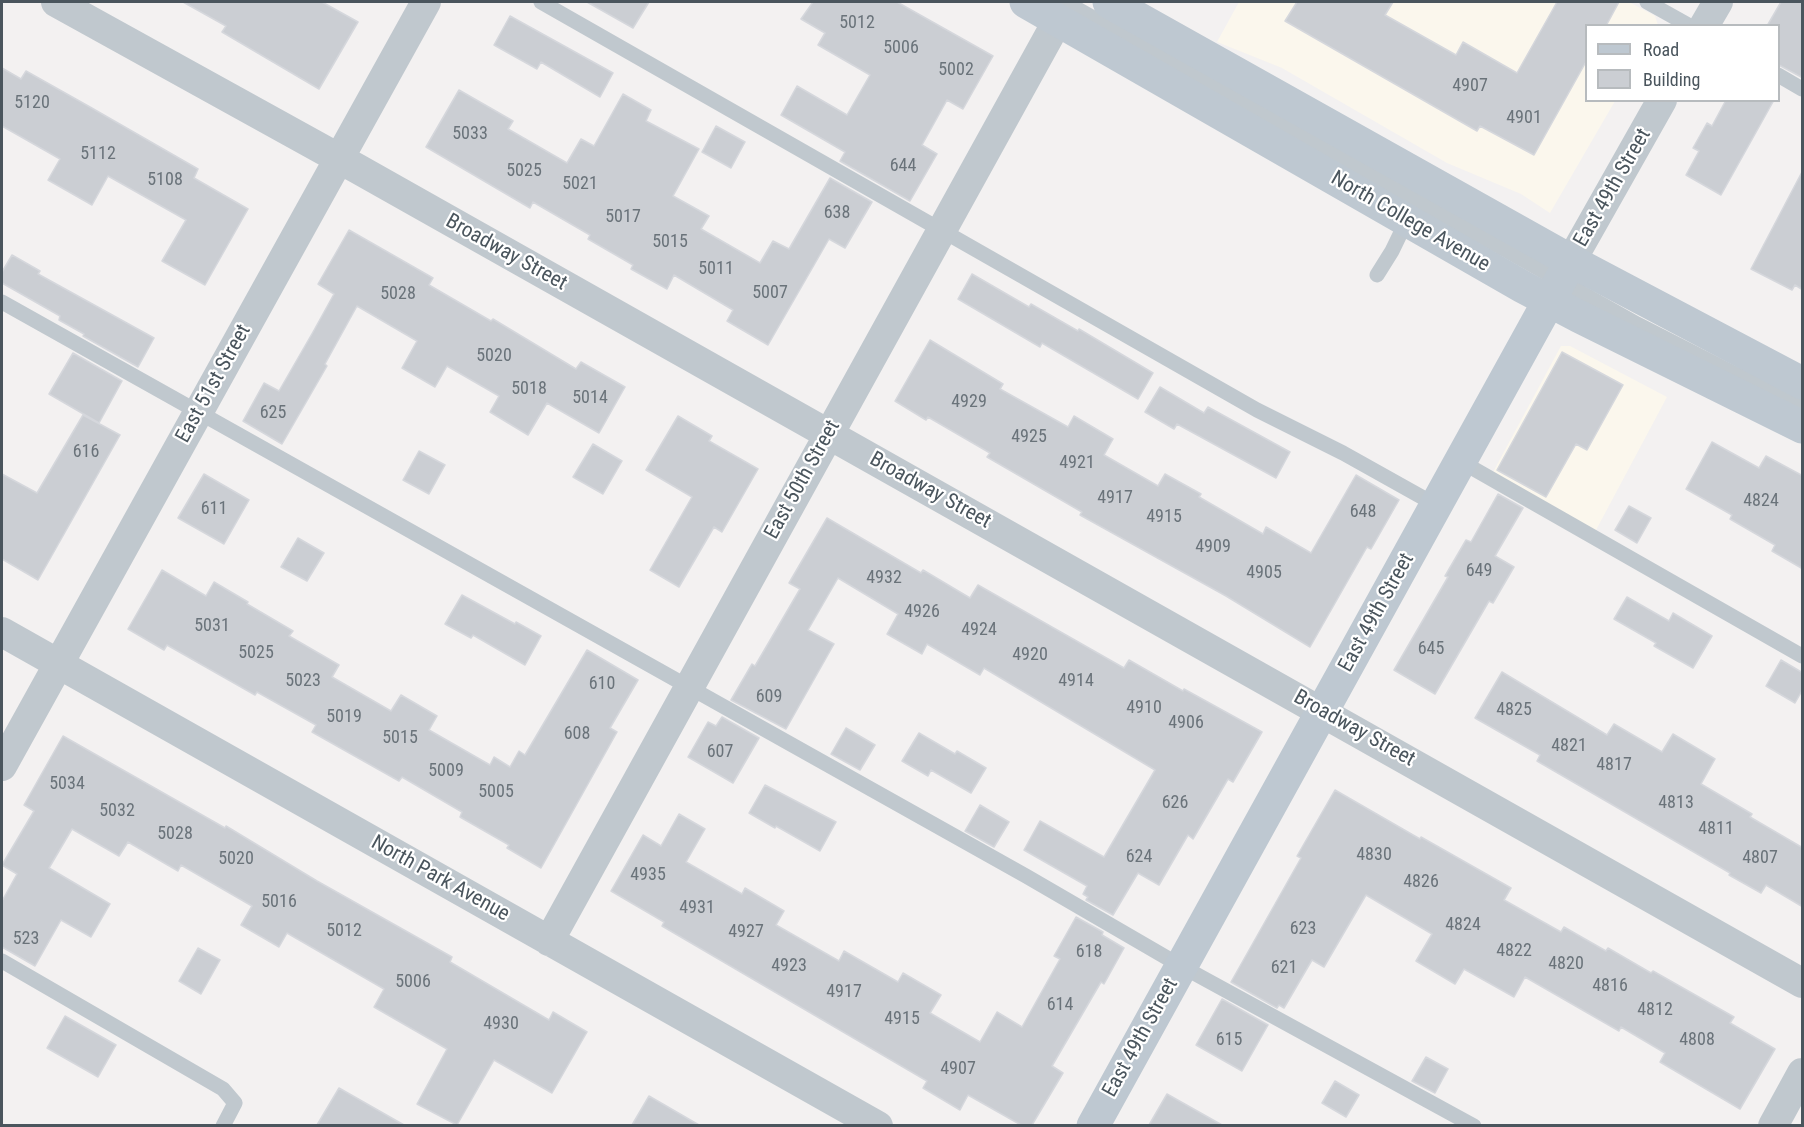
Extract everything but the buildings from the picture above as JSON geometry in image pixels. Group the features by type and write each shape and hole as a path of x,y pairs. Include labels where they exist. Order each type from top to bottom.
{"main road":[{"name":"North College Avenue","path":"1026,2 1061,11 1407,220 1560,280 1803,383"},
{"name":"North College Avenue","path":"1109,2 1560,280 1711,383 1803,427"},
{"name":"East 49th Street","path":"1093,1125 1560,280"}],"street":[{"name":"Broadway Street","path":"56,2 338,158 1803,983"},
{"name":"East 51st Street","path":"2,766 426,2"},
{"path":"1705,24 1718,2"},
{"name":"East 50th Street","path":"549,941 1061,11"},
{"name":"East 49th Street","path":"1560,280 1661,102"},
{"name":"North Park Avenue","path":"2,632 878,1125"},
{"path":"1773,1125 1803,1073"}],"lane":[{"path":"541,2 1248,404 1436,505"},
{"path":"1647,2 1686,24"},
{"name":"North College Avenue","path":"1061,11 1710,362 1803,406"},
{"path":"1780,76 1803,89"},
{"path":"1377,275 1407,220"},
{"path":"2,302 1026,876 1181,966 1474,1125"},
{"path":"1460,461 1803,656"},
{"path":"2,961 223,1089 235,1103 223,1125"}],"shaded area":[{"path":"1239,2 1629,2 1655,16 1658,24 1585,24 1585,102 1614,102 1550,213 1521,194 1447,163 1282,68 1217,42"},
{"path":"1561,346 1570,346 1667,397 1595,532 1492,474"}]}
